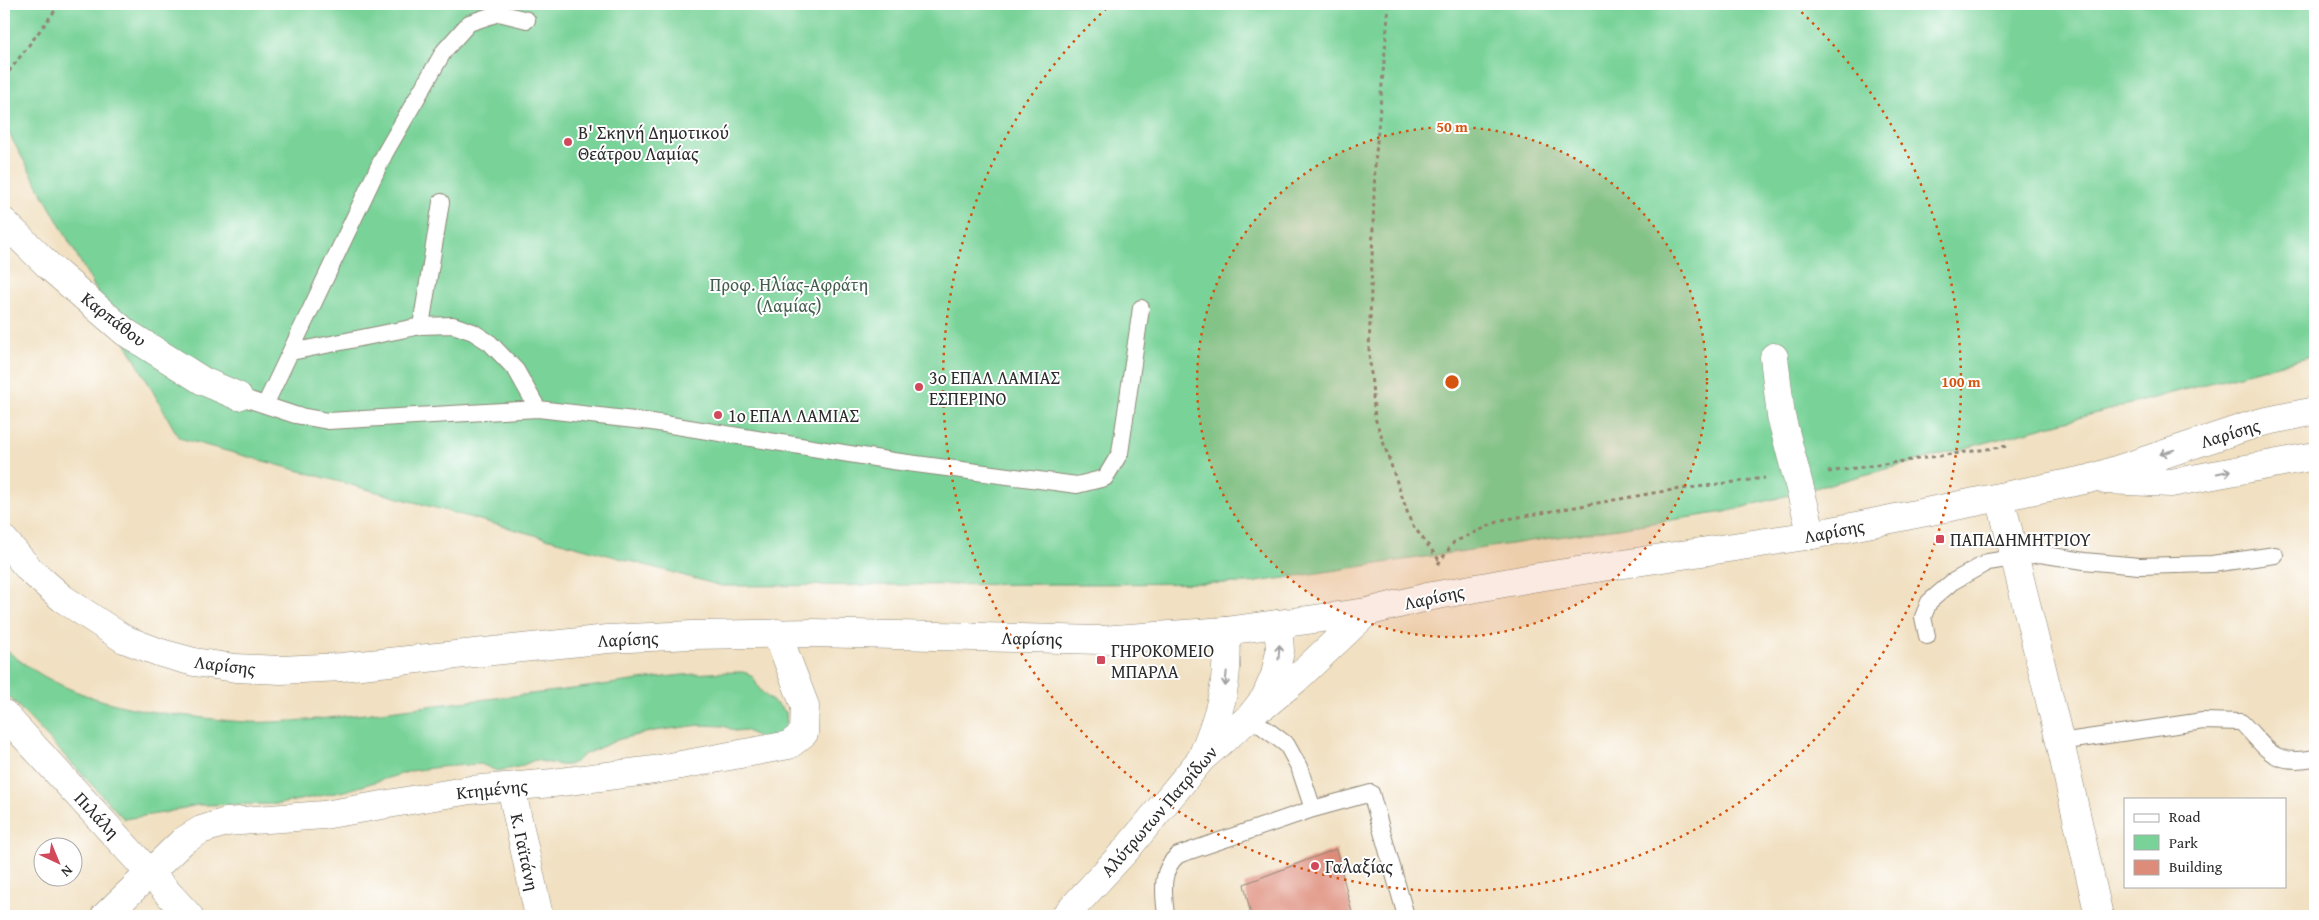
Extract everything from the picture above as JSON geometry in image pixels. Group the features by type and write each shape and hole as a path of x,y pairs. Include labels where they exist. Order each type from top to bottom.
{"street":[{"name":"Καρπάθου","path":"4,222 51,268 125,332 203,382 238,396"},
{"path":"1774,358 1782,416 1812,535"},
{"name":"Λαρίσης","path":"4,540 30,570 62,598 124,639 161,654 194,662 234,668 281,670 342,667 608,639 777,633 1101,640 1226,631 1367,612 1427,597 1532,578 1812,535 2089,479 2258,423 2315,411"},
{"name":"Λαρίσης","path":"2089,479 2170,483 2315,456"},
{"path":"2000,498 2060,742 2099,916"},
{"path":"1250,717 1295,680 1367,612"},
{"name":"Αλύτρωτων Πατρίδων","path":"1065,916 1126,850 1202,758 1250,717 1265,698 1275,675 1280,651 1278,624"},
{"path":"1202,758 1217,719 1225,689 1228,661 1226,631"},
{"name":"Κτημένης","path":"105,916 184,841 201,830 226,822 324,815 470,790 654,770 790,745 804,733 805,706 777,633"},
{"name":"Πιλάλη","path":"4,714 189,916"},
{"name":"Κ. Γαϊτάνη","path":"511,787 539,916"}],"lane":[{"path":"265,405 385,153 444,51 469,22 499,13 528,20"},
{"path":"422,326 441,202"},
{"path":"238,396 295,415 328,421 538,409 652,422 893,461 1077,485 1105,478 1120,453 1141,308"},
{"path":"291,352 422,326 453,325 473,332 490,343 516,370 538,409"},
{"path":"1927,636 1923,617 1930,602 1952,582 1988,562 2040,554 2084,561 2139,566 2212,564 2275,555"},
{"path":"1250,717 1287,745 1299,768 1313,809"},
{"path":"2060,742 2202,721 2240,722 2275,757 2295,762 2315,758"},
{"path":"1166,916 1163,885 1165,873 1171,860 1178,855 1313,809 1371,794 1406,916"}],"path":[{"path":"4,78 60,4"},
{"path":"1389,4 1375,165 1368,352 1376,418 1411,523 1439,560"},
{"path":"1427,597 1439,560 1454,542 1502,520 1659,492 1758,478 1798,477 2008,446"}],"green space":[{"name":"Προφ. Ηλίας-Αφράτη (Λαμίας)","path":"4,4 2315,4 2315,355 1725,512 1250,583 722,586 179,438 4,125"},
{"path":"4,648 43,676 85,695 131,708 226,720 261,722 328,718 560,691 661,677 742,672 750,675 761,691 786,712 787,726 780,739 766,741 745,730 735,731 724,726 700,725 654,731 620,739 583,755 577,761 568,765 535,760 518,767 497,771 481,764 439,767 411,771 345,791 279,804 197,805 124,819 4,691"}],"building":[{"name":"Γαλαξίας","path":"1336,849 1353,916 1251,916 1244,884"}],"place":[{"name":"Β' Σκηνή Δημοτικού Θεάτρου Λαμίας","path":"568,142"},
{"name":"3ο ΕΠΑΛ ΛΑΜΙΑΣ ΕΣΠΕΡΙΝΟ","path":"919,387"},
{"name":"1ο ΕΠΑΛ ΛΑΜΙΑΣ","path":"718,415"},
{"name":"ΠΑΠΑΔΗΜΗΤΡΙΟΥ","path":"1940,539"},
{"name":"ΓΗΡΟΚΟΜΕΙΟ ΜΠΑΡΛΑ","path":"1101,660"},
{"name":"Γαλαξίας","path":"1315,866"}]}
